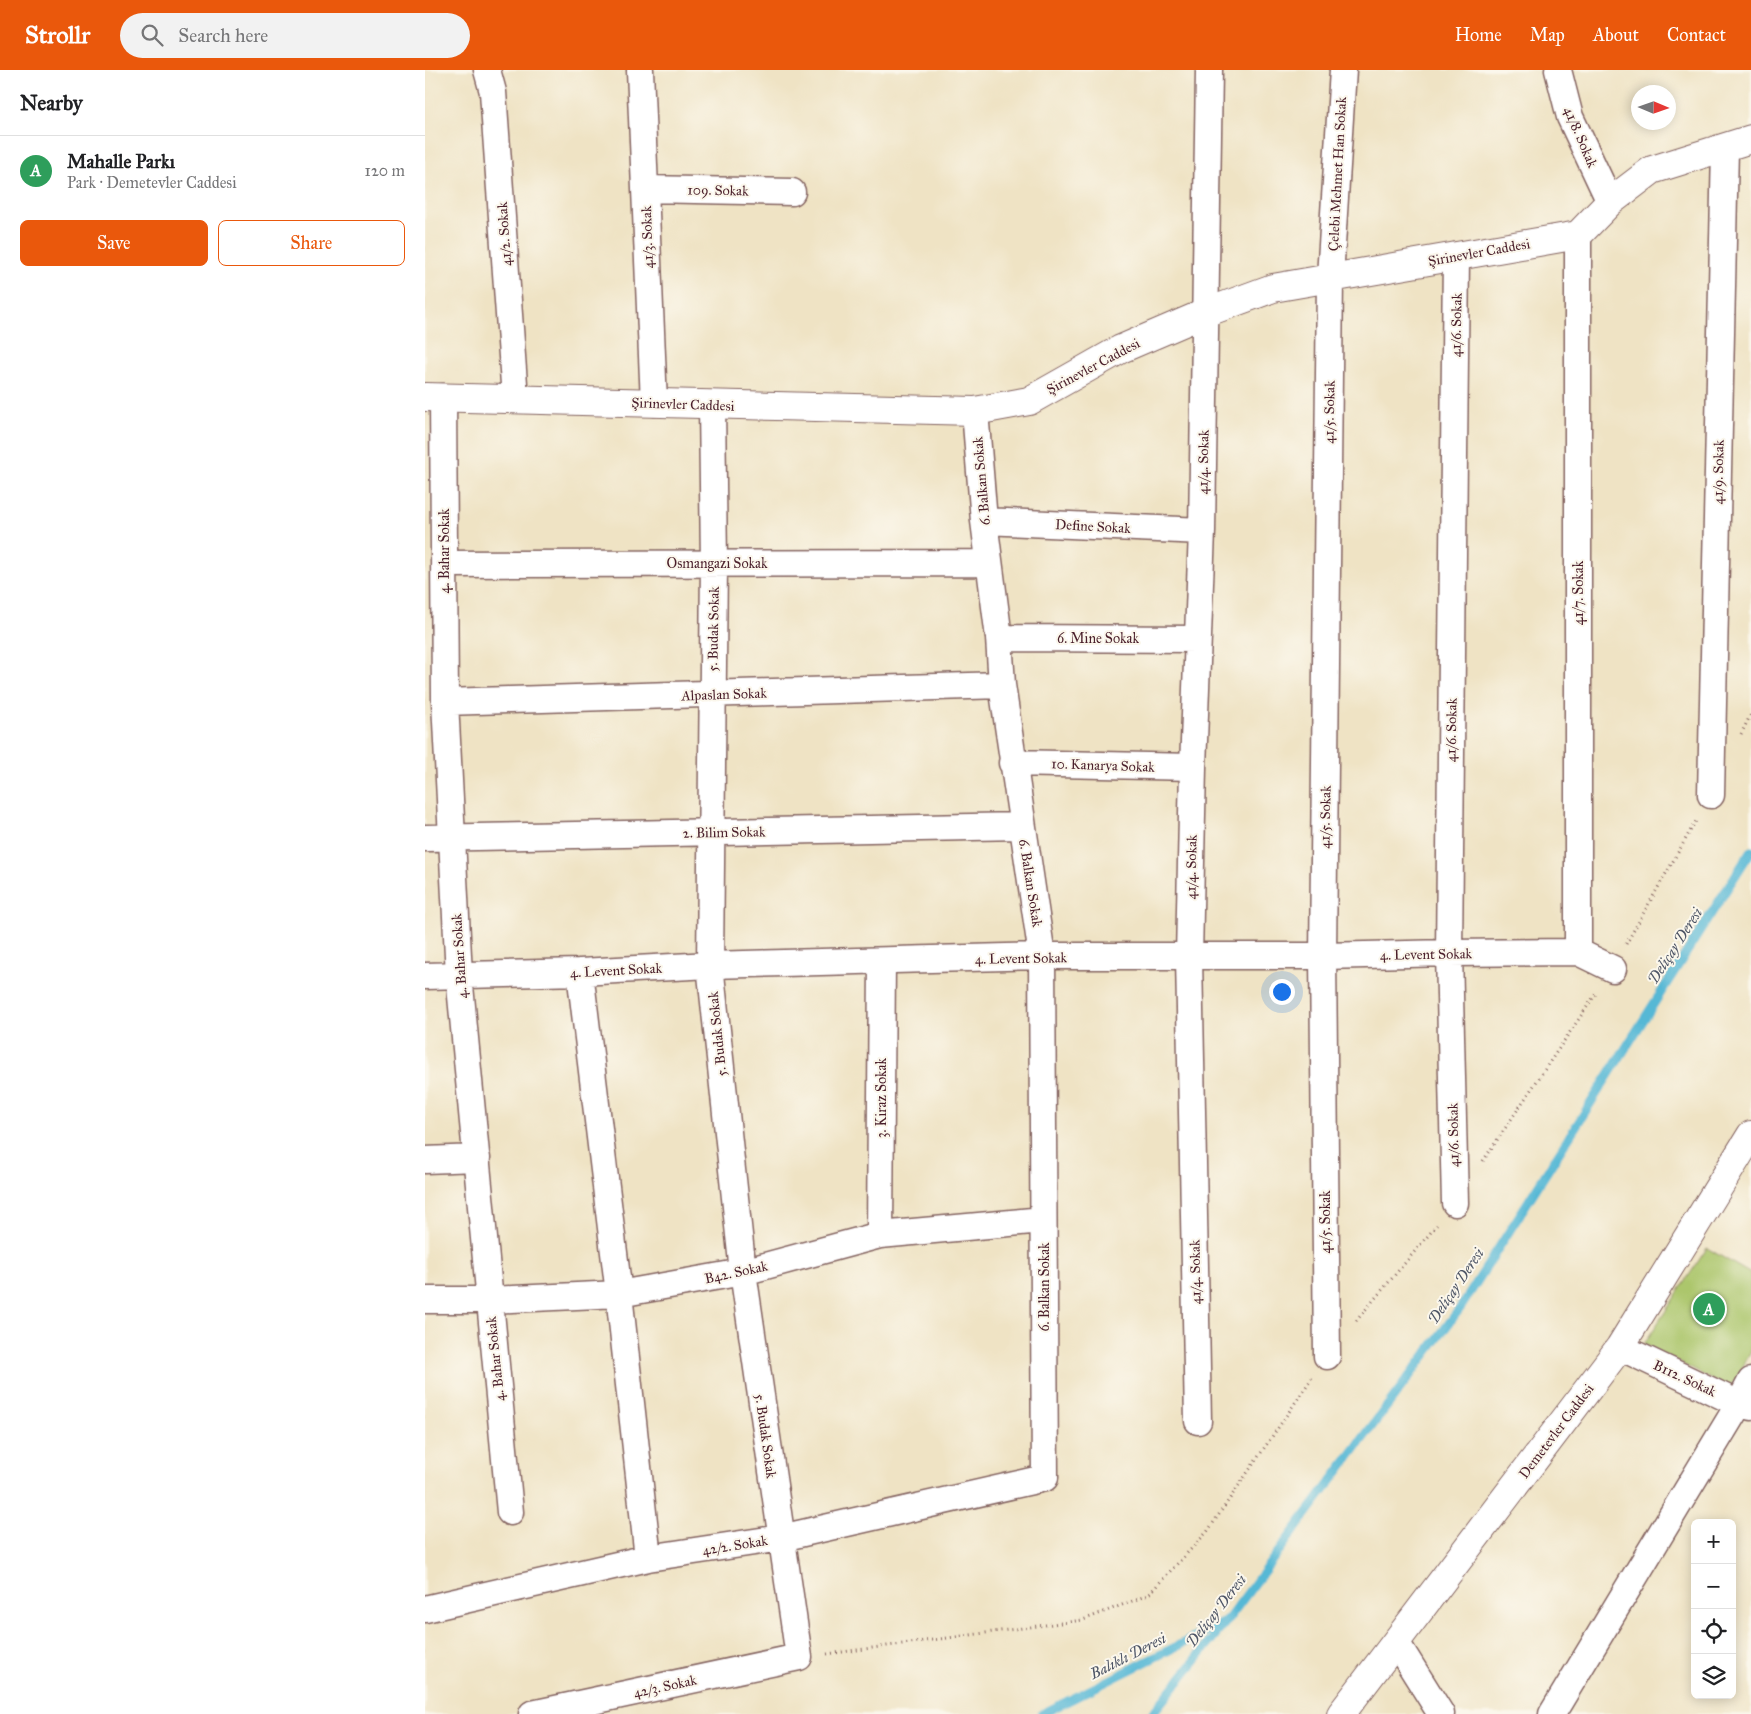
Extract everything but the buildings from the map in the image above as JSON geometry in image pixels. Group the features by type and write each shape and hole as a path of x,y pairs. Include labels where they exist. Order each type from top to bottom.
{"main road":[{"path":"1578,234 1610,202 1652,170 1751,139"},
{"name":"Şirinevler Caddesi","path":"434,397 975,411 1029,401 1121,349 1205,313 1273,288 1578,234"},
{"name":"Demetevler Caddesi","path":"1341,1714 1620,1347 1751,1135"}],"street":[{"name":"41/2. Sokak","path":"487,70 493,92 515,398"},
{"name":"41/3. Sokak","path":"640,70 654,403"},
{"name":"41/4. Sokak","path":"1198,1421 1189,957 1193,767 1202,531 1209,70"},
{"name":"Çelebi Mehmet Han Sokak","path":"1331,277 1343,70"},
{"name":"41/8. Sokak","path":"1558,70 1570,117 1610,202"},
{"name":"41/9. Sokak","path":"1711,795 1725,148"},
{"name":"109. Sokak","path":"645,189 791,192"},
{"name":"41/7. Sokak","path":"1578,234 1578,952"},
{"name":"41/6. Sokak","path":"1455,1203 1449,953 1457,256"},
{"name":"41/5. Sokak","path":"1327,1356 1323,956 1331,277"},
{"name":"4. Bahar Sokak","path":"434,397 445,564 445,702 459,975 510,1512"},
{"name":"5. Budak Sokak","path":"712,405 715,563 710,966 743,1272 799,1658"},
{"name":"6. Balkan Sokak","path":"975,411 984,521 999,638 1002,685 1042,956 1045,1478"},
{"name":"Define Sokak","path":"984,521 1202,531"},
{"name":"Osmangazi Sokak","path":"445,564 989,563"},
{"name":"6. Mine Sokak","path":"999,638 1198,639"},
{"name":"Alpaslan Sokak","path":"445,702 1002,685"},
{"name":"10. Kanarya Sokak","path":"1013,762 1193,767"},
{"name":"2. Bilim Sokak","path":"425,838 1022,826"},
{"name":"4. Levent Sokak","path":"425,976 1042,956 1323,956 1578,952 1613,969"},
{"name":"3. Kiraz Sokak","path":"880,1235 882,961"},
{"path":"580,972 649,1558"},
{"path":"425,1160 477,1158"},
{"name":"B42. Sokak","path":"425,1300 489,1300 619,1294 743,1272 880,1235 1043,1220"},
{"name":"B112. Sokak","path":"1620,1347 1745,1406"},
{"path":"1552,1714 1745,1406 1751,1381"},
{"name":"42/2. Sokak","path":"425,1610 649,1558 781,1538 1045,1478"},
{"path":"1395,1642 1441,1714"},
{"name":"42/3. Sokak","path":"531,1714 799,1658"}],"green space":[{"path":"1707,1248 1751,1274 1751,1352 1730,1389 1644,1344"}],"waterway":[{"name":"Deliçay Deresi","path":"1152,1714 1226,1622 1461,1307 1751,851"},
{"name":"Balıklı Deresi","path":"1042,1714 1223,1623"}],"place":[{"name":"Mahalle Parkı","path":"1709,1309"}]}
